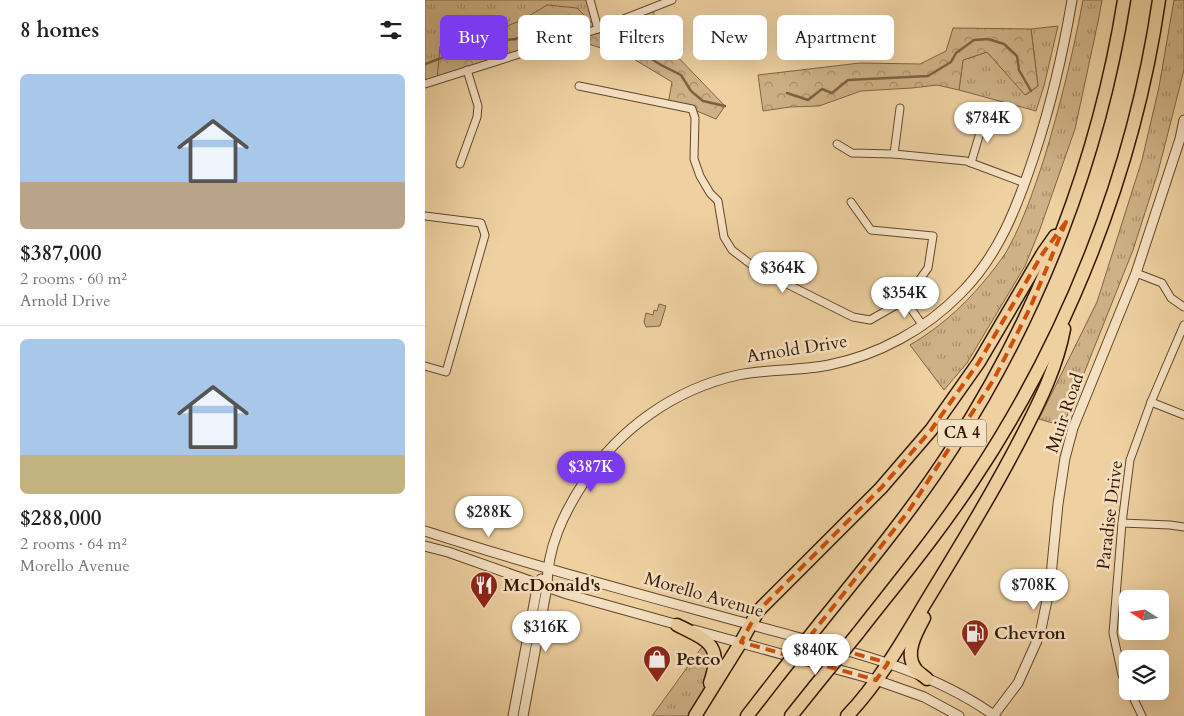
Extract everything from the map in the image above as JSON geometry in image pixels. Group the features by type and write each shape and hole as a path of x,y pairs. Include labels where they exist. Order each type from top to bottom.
{"highway":[{"name":"CA 4","path":"747,716 908,512 967,425 1021,327 1045,273 1082,174 1112,65 1123,0"},
{"name":"CA 4","path":"791,716 932,539 972,483 1023,398 1068,310 1100,230 1123,160 1148,65 1159,0"},
{"path":"695,716 758,611 881,488 931,430 979,362 1043,253 1065,222"},
{"path":"847,716 888,662 1005,468 1035,409 1056,361 1068,310"},
{"path":"927,679 915,668 911,659 914,638 925,616 930,594"},
{"path":"677,625 707,640 713,648 716,660 715,671 704,700"}],"street":[{"path":"590,0 598,29"},
{"path":"425,84 598,29 672,0"},
{"name":"Arnold Drive","path":"513,716 542,585 552,547 565,512 590,472 616,442 648,415 682,394 709,384 738,375 809,368 837,363 877,350 901,339 923,326 961,294 981,271 1013,216 1025,183 1051,104 1073,0"},
{"path":"460,164 477,117 479,106 467,70"},
{"path":"579,86 691,109 695,118 694,159 700,176 710,193 718,201 724,237 732,250 757,269 853,317 870,320 905,300 928,268 933,236 871,230 851,202"},
{"path":"894,154 900,108"},
{"path":"971,163 984,119"},
{"name":"Muir Road","path":"994,716 1018,683 1040,634 1050,586 1058,504 1065,458 1073,428 1136,273 1180,139 1184,120"},
{"path":"837,144 852,153 894,154 971,163 1025,183"},
{"path":"425,216 481,223 485,235 445,372 425,366"},
{"path":"1136,273 1162,283 1171,298 1184,307"},
{"path":"905,300 923,326"},
{"name":"Paradise Drive","path":"1119,661 1113,633 1122,523 1130,460 1151,402 1184,325"},
{"path":"1151,402 1184,415"},
{"path":"1122,523 1184,527"},
{"name":"Morello Avenue","path":"425,530 547,568 888,662 959,693 994,716"},
{"name":"Morello Avenue","path":"425,546 448,552 567,594 876,680 924,697 959,716"},
{"name":"Arnold Drive","path":"523,716 542,585"},
{"path":"1134,700 1142,716"}],"highlighted area":[{"path":"1066,222 1030,308 994,379 908,512 807,640 888,663 876,680 741,642 758,611 881,488 931,430 979,362 1043,253"}],"green space":[{"path":"425,0 590,0 598,29 590,32 590,15 518,15 518,54 508,58 508,15 440,15 440,60 500,60 425,84"},
{"path":"1083,0 1102,0 1075,129 1040,229 1025,266 967,363 944,390 910,345 934,329 966,301 1006,253 1024,215 1044,159 1061,100"},
{"path":"1174,0 1184,0 1184,70 1158,172 1133,250 1063,426 1039,419 1097,302 1142,160 1159,87"},
{"path":"547,5 577,8 584,15 530,15"},
{"path":"651,8 654,15 633,15"},
{"path":"590,21 598,29 600,28 600,48 590,44"},
{"path":"518,22 518,54 508,58 508,26"},
{"path":"1058,26 1036,111 959,90 963,60 987,52 1026,95 1038,86 1031,29"},
{"path":"953,28 1031,29 1038,86 1025,95 987,52 963,60 959,90 937,85 861,91 819,106 790,107 763,111 758,75 860,63 920,64 946,51"},
{"path":"440,46 440,60 500,60 437,80"},
{"path":"635,60 681,60 725,106 716,119 692,109 668,104 672,82"},
{"path":"659,304 666,306 660,326 646,327 644,322 646,313 653,315 654,310 657,311"},
{"path":"707,640 715,671 695,716 652,716"}],"waterway":[{"path":"425,64 444,57 463,55 495,41 518,38"},
{"path":"787,93 808,100 822,89 832,93 848,80 928,76 951,62 956,53 974,40 988,39 1004,44 1017,56 1019,70 1031,91"},
{"path":"653,60 681,75 691,91 703,101 725,106"}],"place":[{"name":"McDonald's","path":"484,609"},
{"name":"Chevron","path":"975,657"},
{"name":"Petco","path":"657,683"}]}
